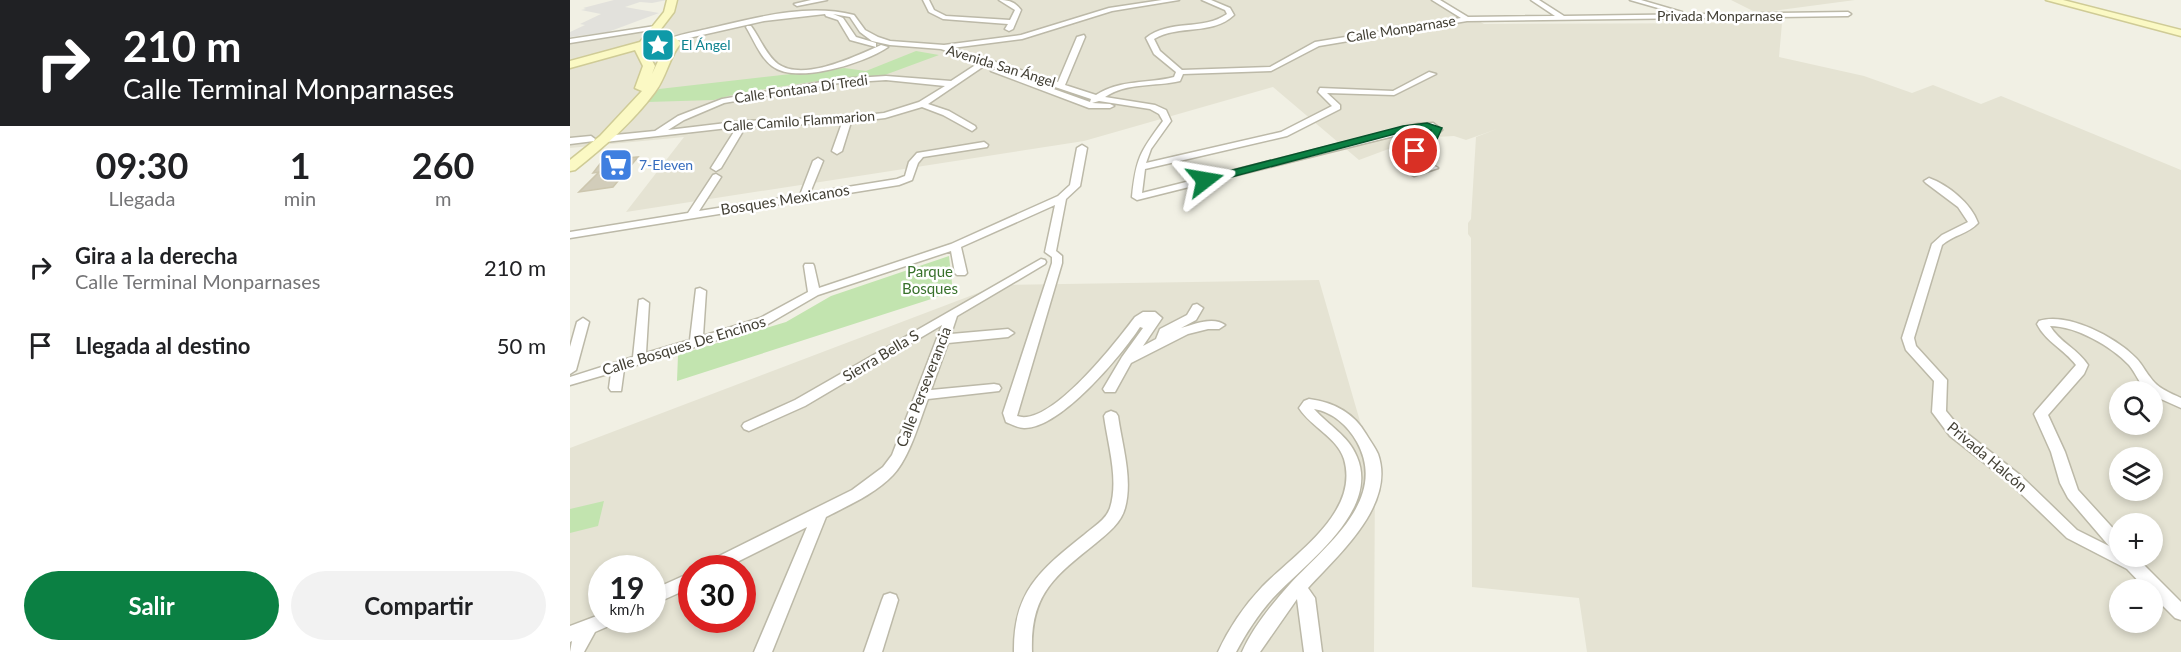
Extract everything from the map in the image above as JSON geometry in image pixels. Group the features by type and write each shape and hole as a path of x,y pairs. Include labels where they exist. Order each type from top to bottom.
{"street":[{"path":"801,15 798,1 824,0"},
{"path":"926,0 934,14 945,18 1012,22"},
{"path":"1002,0 1018,10 1004,39"},
{"path":"925,50 1045,31 1089,11 1176,0"},
{"path":"1088,105 1122,84 1173,81 1179,77 1180,72 1157,52 1150,38 1168,30 1216,23 1231,15 1228,9 1205,0"},
{"path":"1435,0 1467,19"},
{"path":"1534,0 1563,17"},
{"path":"1634,0 1689,16"},
{"path":"2051,0 2181,31"},
{"path":"2063,0 2120,16"},
{"name":"Avenida San Ángel","path":"673,22 749,27 826,11 849,14 864,34 886,45 940,47 1097,98 1157,109 1162,112 1167,121 1164,129 1149,145 1140,167 1137,197 1418,127 1433,126 1438,129 1433,137 1406,160 1404,167 1414,173 1433,168"},
{"path":"574,163 605,139 651,89 673,22 669,12 642,48"},
{"name":"Privada Monparnase","path":"1630,17 1848,14"},
{"name":"Avenida San Ángel","path":"673,22 801,15 836,17 843,22 854,38 925,50 980,66 1088,105 1126,103"},
{"name":"Calle Monparnase","path":"1180,72 1271,69 1284,64 1306,47 1467,19 1630,17"},
{"path":"570,41 673,22"},
{"path":"570,65 642,48 673,22"},
{"path":"749,27 775,66 789,71 830,68 886,45"},
{"path":"1061,85 1081,37"},
{"path":"574,163 578,153 640,91 648,66 642,48"},
{"name":"Calle Camilo Flammarion","path":"605,139 743,124 847,120 899,112 921,104 980,66"},
{"path":"1140,167 1284,134 1336,107 1322,92 1323,90 1394,93 1432,74"},
{"name":"Calle Fontana Dí Tredi","path":"656,133 698,109 733,98 870,78 953,84"},
{"path":"921,104 946,113 972,128"},
{"path":"837,152 847,120"},
{"path":"692,214 743,124"},
{"path":"570,141 591,139"},
{"name":"Bosques Mexicanos","path":"570,235 904,181 910,176 914,162 920,155 984,145"},
{"path":"1082,147 1075,186 1061,198 1050,252 1058,256 1057,263 1010,413 1011,419 1018,424 1041,420 1062,407 1140,321 1142,324 1153,323 1126,360 1110,389"},
{"path":"804,197 818,161"},
{"name":"Privada Halcón","path":"1929,181 1964,208 1972,216 1973,223 1968,228 1945,236 1937,244 1908,338 1910,347 1941,380 1940,412 1954,432 2015,479 2072,534 2109,550"},
{"name":"Calle Bosques De Encinos","path":"570,381 764,321 814,293 955,246 1061,198"},
{"path":"955,246 961,273"},
{"name":"Sierra Bella S","path":"749,426 800,403 1041,262"},
{"path":"809,266 814,293"},
{"path":"696,342 700,291"},
{"path":"639,359 643,303"},
{"path":"1161,342 1164,332 1192,317 1197,308"},
{"name":"Calle Perseverancia","path":"737,555 857,494 888,471 898,457 952,314"},
{"path":"2109,538 2072,492 2058,451 2043,423 2041,414 2082,365 2071,350 2050,335 2043,324 2052,321 2072,326 2116,348 2134,362 2153,389 2181,404"},
{"path":"570,370 583,322"},
{"path":"1126,360 1194,328 1212,324 1219,325"},
{"path":"944,339 1008,333"},
{"path":"616,388 618,366"},
{"path":"923,395 994,388"},
{"path":"1227,652 1254,608 1286,573 1318,544 1338,520 1351,496 1354,472 1352,460 1339,438 1308,411 1306,405 1335,411 1350,422 1369,449 1375,479 1372,494 1355,525 1270,620 1251,652"},
{"path":"1023,652 1023,620 1028,602 1040,584 1101,530 1117,510 1120,489 1111,416"},
{"path":"763,652 820,513"},
{"path":"2135,567 2181,613"},
{"path":"1297,588 1307,598 1313,652"},
{"path":"872,652 890,600"},
{"path":"570,634 588,627"},
{"path":"575,652 589,633"}],"shaded area":[{"path":"614,0 667,0 652,3 640,2 625,7 659,13 608,32 570,37 570,32 585,25 580,24 601,14 581,10 586,9 583,8"},
{"path":"671,0 1441,0 1484,24 1782,23 1779,57 1864,76 1912,93 1933,85 1981,104 2001,96 2181,170 2181,652 1587,652 1579,598 1472,587 1471,238 1468,234 1468,223 1471,219 1476,137 1497,129 1466,140 1454,136 1418,138 1359,160 1273,87 1084,141 626,212 684,137 570,148 570,41 661,27"},
{"path":"1731,0 1855,0 1757,13"},
{"path":"1319,280 1375,473 1374,652 570,652 570,448 999,285"}],"green space":[{"path":"916,51 939,55 882,76 818,81 740,93 714,100 647,102 659,89 844,68 866,71"},
{"name":"Parque Bosques","path":"949,256 953,292 677,381 678,355 786,322 831,296"},
{"path":"604,501 598,526 570,533 570,509"}],"building":[{"path":"638,157 613,187 579,192 599,172 593,173 603,160"}],"place":[{"name":"El Ángel","path":"658,45"},
{"name":"7-Eleven","path":"616,165"}],"route":[{"path":"1205,180 1406,129 1427,126 1437,128 1433,137 1415,151"}]}
